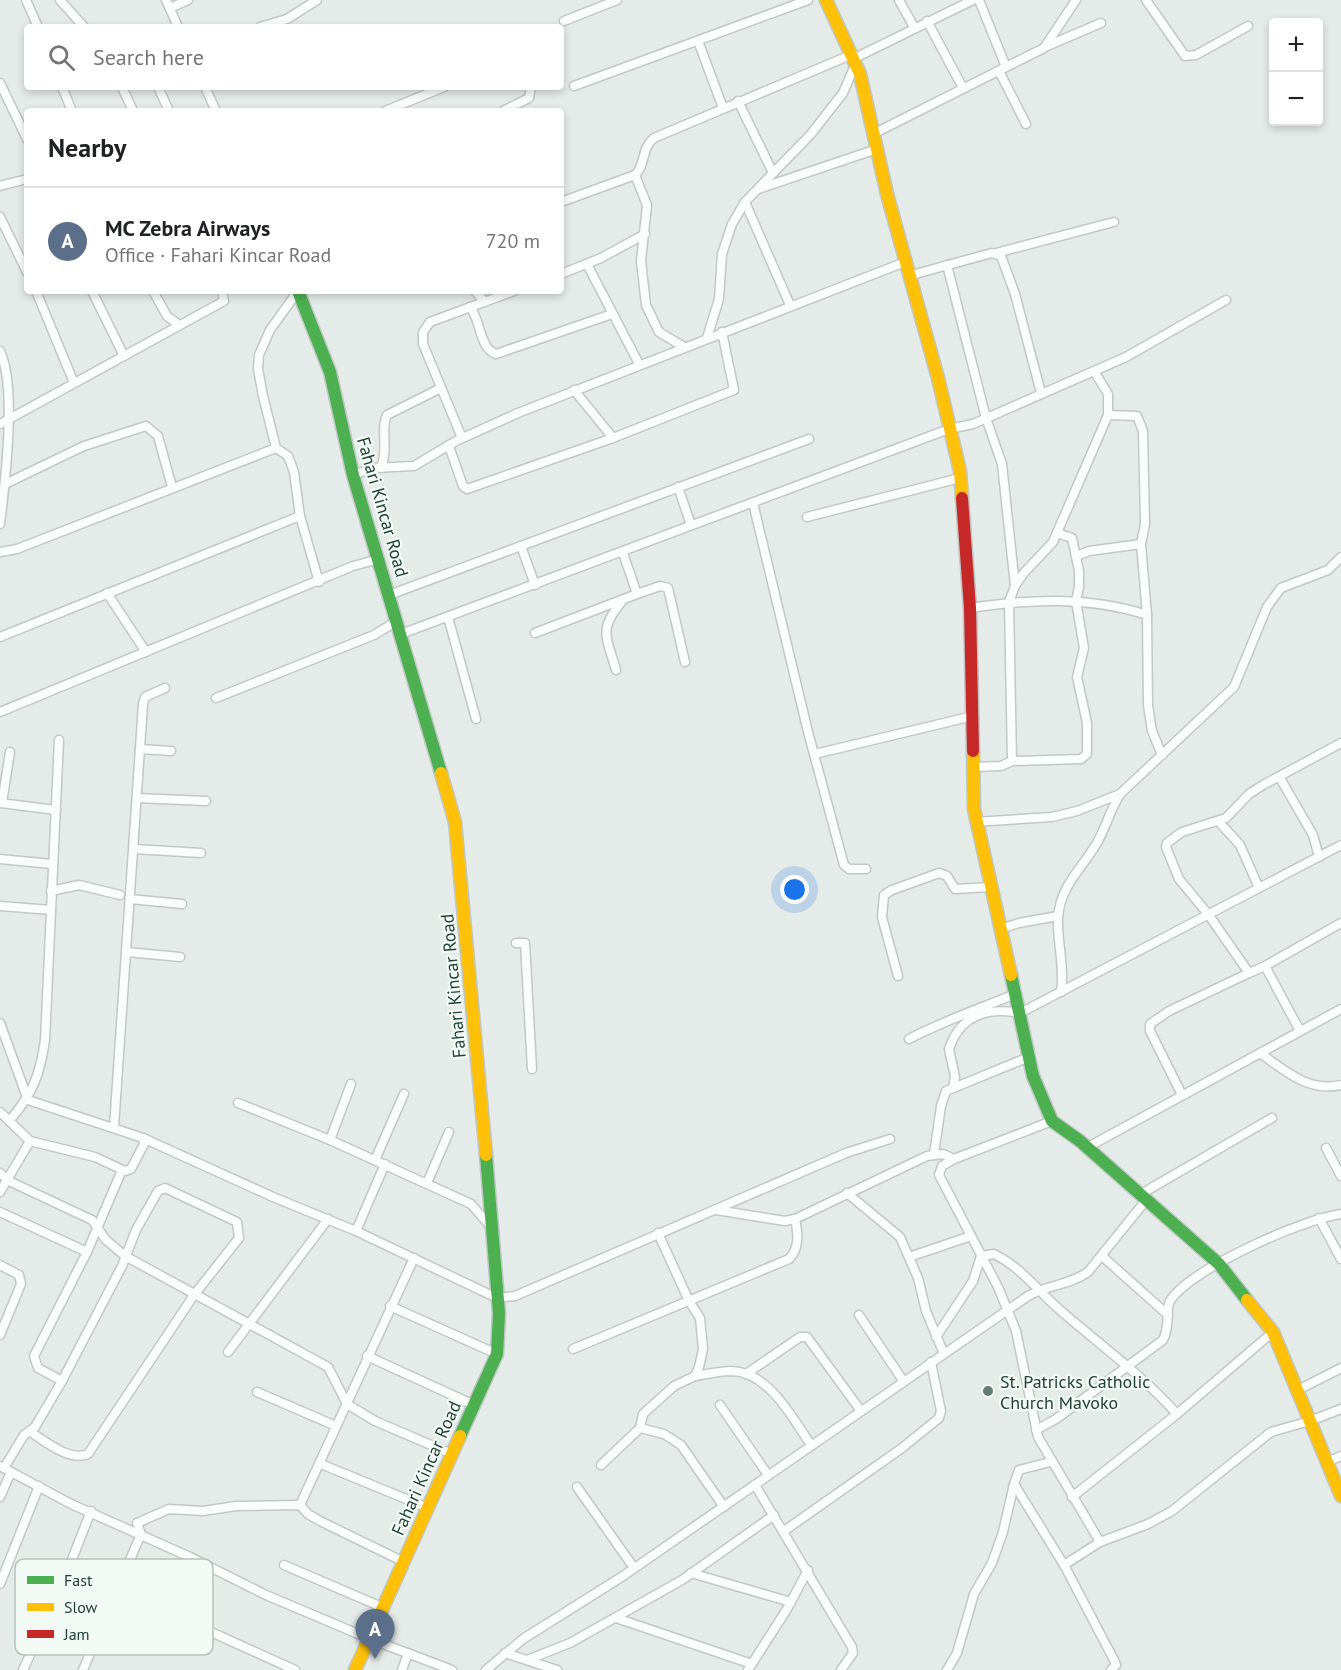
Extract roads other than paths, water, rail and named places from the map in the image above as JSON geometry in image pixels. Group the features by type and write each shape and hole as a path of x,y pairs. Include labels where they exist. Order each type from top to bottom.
{"street":[{"path":"26,0 37,24"},
{"path":"60,0 81,24"},
{"path":"177,24 168,4 188,0"},
{"path":"270,24 288,19 316,0"},
{"path":"564,21 617,0"},
{"path":"574,86 808,0"},
{"path":"826,0 855,58 960,478 970,608 975,822 1033,1076 1052,1121 1088,1148 1219,1264 1272,1332 1299,1390 1341,1496"},
{"path":"899,0 914,27"},
{"path":"564,201 635,175 642,169 648,142 738,101 855,58 972,0"},
{"path":"979,0 1002,69 1026,124"},
{"path":"1044,48 1076,0"},
{"path":"1146,0 1185,56 1196,55 1248,26"},
{"path":"927,21 963,88"},
{"path":"873,134 1044,48 1101,23"},
{"path":"698,41 723,108"},
{"path":"707,338 719,299 720,270 726,237 745,202 811,134 836,101 855,58"},
{"path":"0,83 24,133"},
{"path":"63,90 71,108"},
{"path":"123,90 131,108"},
{"path":"159,90 168,108"},
{"path":"206,90 215,108"},
{"path":"392,108 437,90"},
{"path":"509,108 529,98 530,90"},
{"path":"738,101 773,172"},
{"path":"758,189 877,149"},
{"path":"635,175 647,205 641,261 642,279 650,316 664,337 684,347"},
{"path":"0,186 24,179"},
{"path":"745,202 790,305"},
{"path":"0,216 24,266"},
{"path":"908,276 1114,222"},
{"path":"564,273 587,264 645,234"},
{"path":"996,253 1005,261 1041,393"},
{"path":"353,475 381,468 414,466 462,438 574,390 905,262"},
{"path":"587,264 639,364"},
{"path":"947,265 986,418 1002,464 1015,586"},
{"path":"37,294 74,383"},
{"path":"93,294 124,356"},
{"path":"155,294 167,316 179,326"},
{"path":"4,422 224,302 223,294"},
{"path":"296,294 270,330 259,355 258,369 262,396 276,447 288,456 294,472 300,516 319,582"},
{"name":"Fahari Kincar Road","path":"299,294 330,372 353,475 447,792 460,853 493,1228 500,1340 497,1354 356,1670"},
{"path":"478,294 485,302"},
{"path":"462,438 423,344 423,332 430,322 506,294"},
{"path":"401,634 623,553 691,525 949,429 986,418 1094,371 1172,333 1226,300"},
{"path":"470,307 475,314 486,347 496,354 612,314"},
{"path":"449,446 463,486 467,489 613,438 734,390 722,332"},
{"path":"0,351 7,369 4,422 5,484 0,524"},
{"path":"1012,761 1009,602 1015,586 1047,550 1057,533 1108,415 1108,394 1094,371"},
{"path":"381,468 386,455 384,426 387,415 441,388"},
{"path":"574,390 613,438"},
{"path":"1108,415 1137,416 1142,425 1145,524 1141,544 1147,615 1149,718 1162,755"},
{"path":"5,484 84,446 146,426 158,436 172,487"},
{"path":"389,595 809,439"},
{"path":"0,552 17,549 276,447"},
{"path":"807,517 960,478"},
{"path":"678,488 691,525"},
{"path":"753,503 844,865 849,870 866,869"},
{"path":"0,637 300,516"},
{"path":"973,767 1001,766 1012,761 1081,759 1087,754 1088,723 1077,677 1084,648 1076,601 1079,587 1077,556 1072,538 1057,533"},
{"path":"1077,556 1089,551 1141,544"},
{"path":"521,546 535,585"},
{"path":"623,553 637,594"},
{"path":"1061,992 1064,966 1058,916 1064,890 1099,839 1108,814 1120,794 1234,687 1258,626 1274,595 1290,583 1328,570 1341,557"},
{"path":"0,712 379,559"},
{"path":"535,633 660,586 668,588 685,662"},
{"path":"107,593 146,652"},
{"path":"616,670 606,627 608,618 623,600"},
{"path":"970,608 1009,602 1076,601 1105,604 1147,615"},
{"path":"448,617 476,719"},
{"path":"216,698 374,635 397,621"},
{"path":"114,1127 145,697 165,688"},
{"path":"815,754 973,716"},
{"path":"10,1120 28,1100 41,1066 45,1040 59,740"},
{"path":"1249,973 1208,914 1179,879 1166,847 1167,843 1182,832 1219,822 1235,811 1250,794 1341,743"},
{"path":"140,749 171,751"},
{"path":"9,752 1,803 56,810"},
{"path":"1280,778 1313,835 1319,857"},
{"path":"975,822 1052,817 1077,811 1120,794"},
{"path":"136,798 206,801"},
{"path":"1219,822 1240,845 1259,888"},
{"path":"953,1087 955,1077 949,1049 963,1024 987,1011 1020,1013 1341,845"},
{"path":"134,849 201,853"},
{"path":"0,859 52,864"},
{"path":"897,976 882,917 884,895 939,873 947,876 955,889 990,887"},
{"path":"51,891 79,885 120,896"},
{"path":"130,899 182,904"},
{"path":"0,906 51,910"},
{"path":"1000,929 1011,924 1058,916"},
{"path":"1182,1095 1150,1031 1150,1024 1169,1011 1265,966 1341,923"},
{"path":"516,943 525,943 531,1069"},
{"path":"127,952 180,957"},
{"path":"1265,966 1300,1031"},
{"path":"909,1039 938,1024 1015,994"},
{"path":"1088,1148 1341,1009"},
{"path":"0,1023 28,1100"},
{"path":"1260,1053 1293,1077 1309,1084 1330,1088 1341,1085"},
{"path":"934,1154 943,1097 946,1091 1029,1057"},
{"path":"330,1140 351,1084"},
{"path":"375,1160 404,1094"},
{"path":"28,1100 143,1138 273,1197 356,1231 496,1298 515,1296 846,1153 890,1138"},
{"path":"238,1103 330,1140 471,1204 493,1228"},
{"path":"0,1112 30,1141 95,1157 122,1170 131,1170 144,1144 143,1138"},
{"path":"486,1670 505,1653 634,1568 1006,1311 1041,1289 1076,1280 1088,1272 1144,1197 1272,1118"},
{"path":"1052,1121 954,1159 942,1166 939,1175 998,1287 1019,1341 1036,1430 1050,1462 1100,1542"},
{"path":"427,1183 449,1132"},
{"path":"0,1192 9,1181 30,1141"},
{"path":"1326,1149 1341,1176"},
{"path":"716,1210 785,1221 795,1219 934,1154 954,1159"},
{"path":"356,1231 385,1164"},
{"path":"62,1381 38,1368 34,1356 87,1252 122,1170"},
{"path":"0,1173 9,1181 98,1225 106,1239 125,1256 327,1367 347,1404 375,1421 452,1454"},
{"path":"0,1497 5,1469 16,1445 29,1431 35,1427 62,1381 123,1266 125,1256 148,1206 158,1191 165,1188 237,1222 239,1238 194,1295 88,1454 78,1456 67,1454 29,1431"},
{"path":"847,1193 896,1233 918,1278 926,1311 944,1354"},
{"path":"0,1212 87,1252"},
{"path":"1036,1430 1056,1419 1163,1340 1170,1324 1169,1302 1183,1284 1219,1264 1319,1218 1341,1214"},
{"path":"1319,1218 1341,1260"},
{"path":"228,1352 328,1219"},
{"path":"573,1349 789,1259 794,1254 798,1240 795,1219"},
{"path":"658,1233 689,1302 696,1310 703,1332 703,1349 695,1376"},
{"path":"909,1257 971,1236"},
{"path":"981,1256 991,1253 998,1255 1041,1289 1059,1310 1129,1366 1178,1414"},
{"path":"936,1337 973,1281 981,1256"},
{"path":"1102,1256 1168,1315"},
{"path":"300,1505 321,1464 367,1356 414,1258"},
{"path":"0,1265 19,1275 21,1284 0,1335"},
{"path":"390,1306 497,1354"},
{"path":"859,1315 903,1382"},
{"path":"1072,1497 1178,1414 1272,1332"},
{"path":"746,1374 800,1337 807,1337 861,1412"},
{"path":"367,1356 474,1405"},
{"path":"784,1531 902,1448 939,1418 941,1411 931,1362"},
{"path":"1299,1390 1341,1368"},
{"path":"601,1465 640,1428 643,1414 674,1386 695,1376 733,1371 746,1374 774,1395 811,1445"},
{"path":"257,1392 336,1426"},
{"path":"720,1405 768,1475"},
{"path":"1064,1565 1100,1542 1148,1524 1172,1511 1271,1432 1341,1409"},
{"path":"640,1428 664,1434 681,1445 724,1506"},
{"path":"1327,1462 1341,1456"},
{"path":"947,1670 957,1653 974,1594 992,1563 1003,1532 1019,1470 1050,1462"},
{"path":"321,1464 428,1508"},
{"path":"5,1469 192,1559"},
{"path":"1014,1484 1064,1565 1114,1659 1116,1665 1111,1670"},
{"path":"755,1485 808,1570 852,1647 853,1653 841,1670"},
{"path":"0,1584 39,1486"},
{"path":"577,1487 634,1568"},
{"path":"130,1559 141,1534 137,1523 169,1509 203,1511 236,1506 300,1505 308,1514 320,1521 404,1562"},
{"path":"72,1559 91,1511"},
{"path":"527,1660 570,1642 616,1618 691,1573 774,1515"},
{"path":"284,1565 384,1608"},
{"path":"213,1569 370,1640 452,1670"},
{"path":"616,1618 750,1667 791,1602 808,1570"},
{"path":"691,1573 791,1602"},
{"path":"213,1633 295,1670"},
{"path":"402,1670 408,1653"},
{"path":"505,1653 557,1670"},
{"path":"23,1670 30,1655"},
{"path":"83,1670 89,1655"}],"place":[{"name":"St. Patricks Catholic Church Mavoko","path":"988,1391"},
{"name":"MC Zebra Airways","path":"375,1659"}]}
